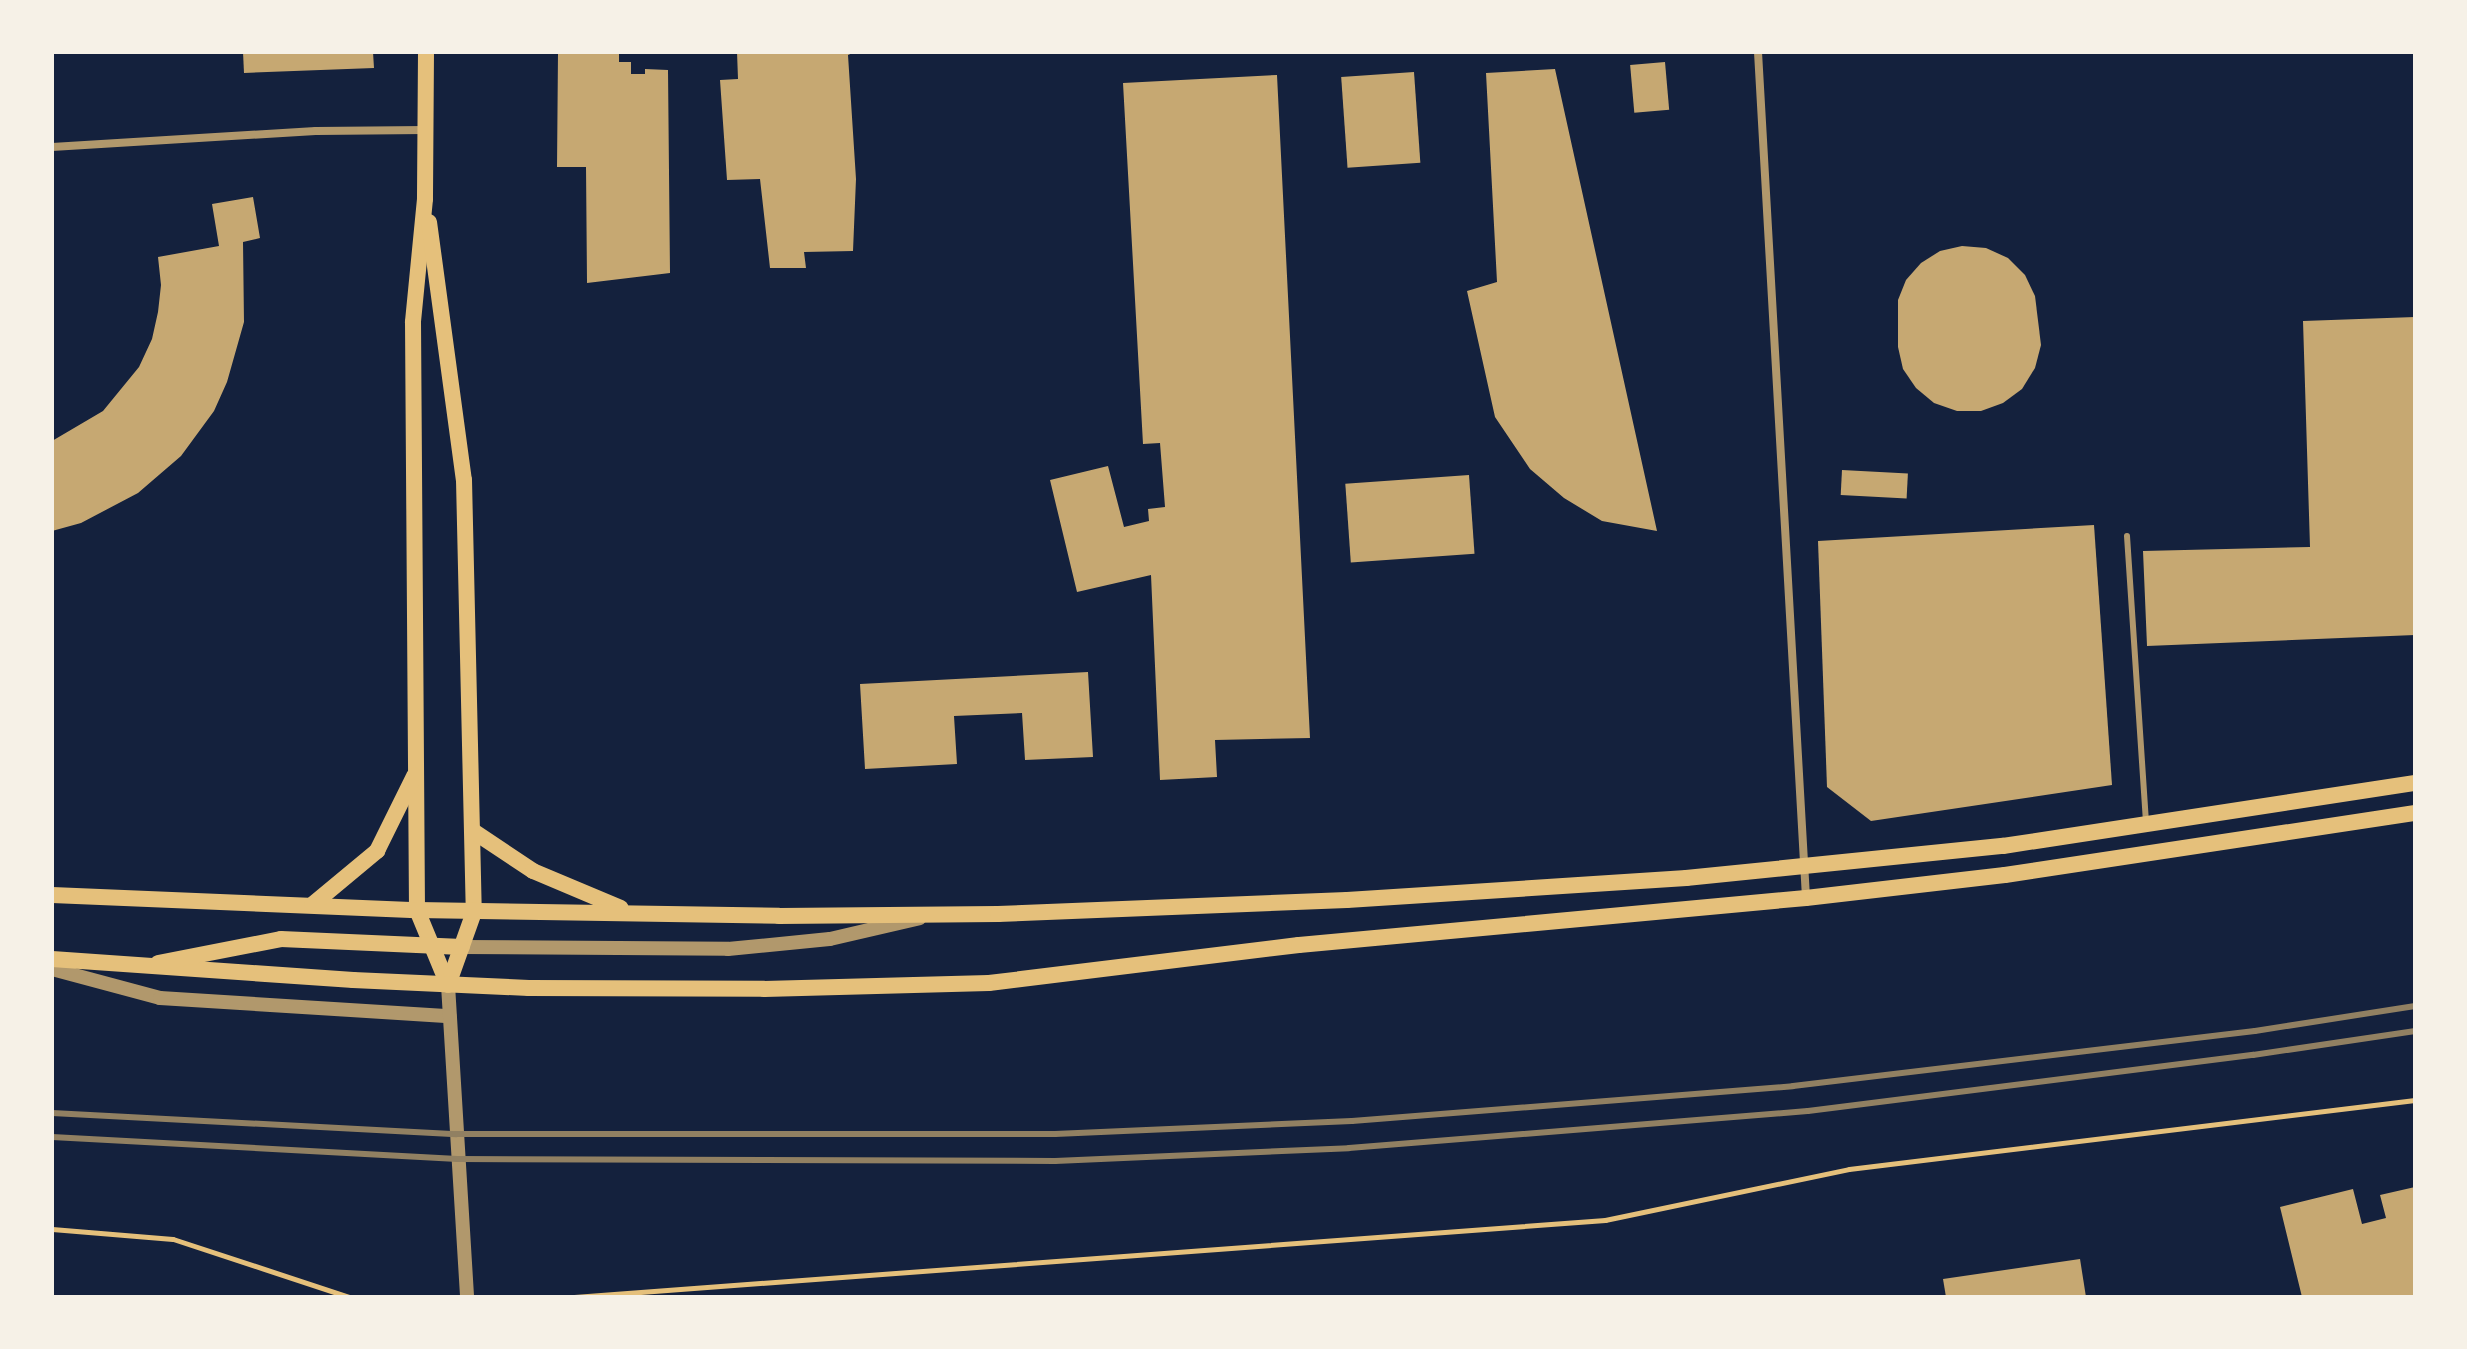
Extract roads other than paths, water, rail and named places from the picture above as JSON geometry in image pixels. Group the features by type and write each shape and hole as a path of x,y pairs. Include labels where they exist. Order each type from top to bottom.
{"main road":[{"path":"426,52 425,199 413,322 417,910 448,985"},
{"path":"425,199 463,464 474,912 448,985"},
{"path":"312,905 377,851 416,771"},
{"path":"52,895 474,912 929,915 1347,900 1802,868 2003,846 2415,783"},
{"path":"52,959 137,967 448,985 764,989 989,983 1299,945 1806,898 2005,875 2415,813"},
{"path":"473,831 533,871 630,912"},
{"path":"137,967 269,940 462,947"}],"street":[{"path":"1758,52 1771,233 1802,868 1806,898"},
{"path":"52,147 316,131 425,130"},
{"path":"462,947 678,950 771,946 830,939 929,915"},
{"path":"52,969 160,998 449,1016"},
{"path":"448,985 467,1297"}],"lane":[{"path":"2127,536 2146,825"}],"railway":[{"path":"52,1113 456,1134 1055,1134 1352,1121 1793,1086 2255,1031 2415,1006"},
{"path":"52,1137 457,1159 1055,1161 1349,1148 1808,1111 2253,1055 2415,1031"}]}
